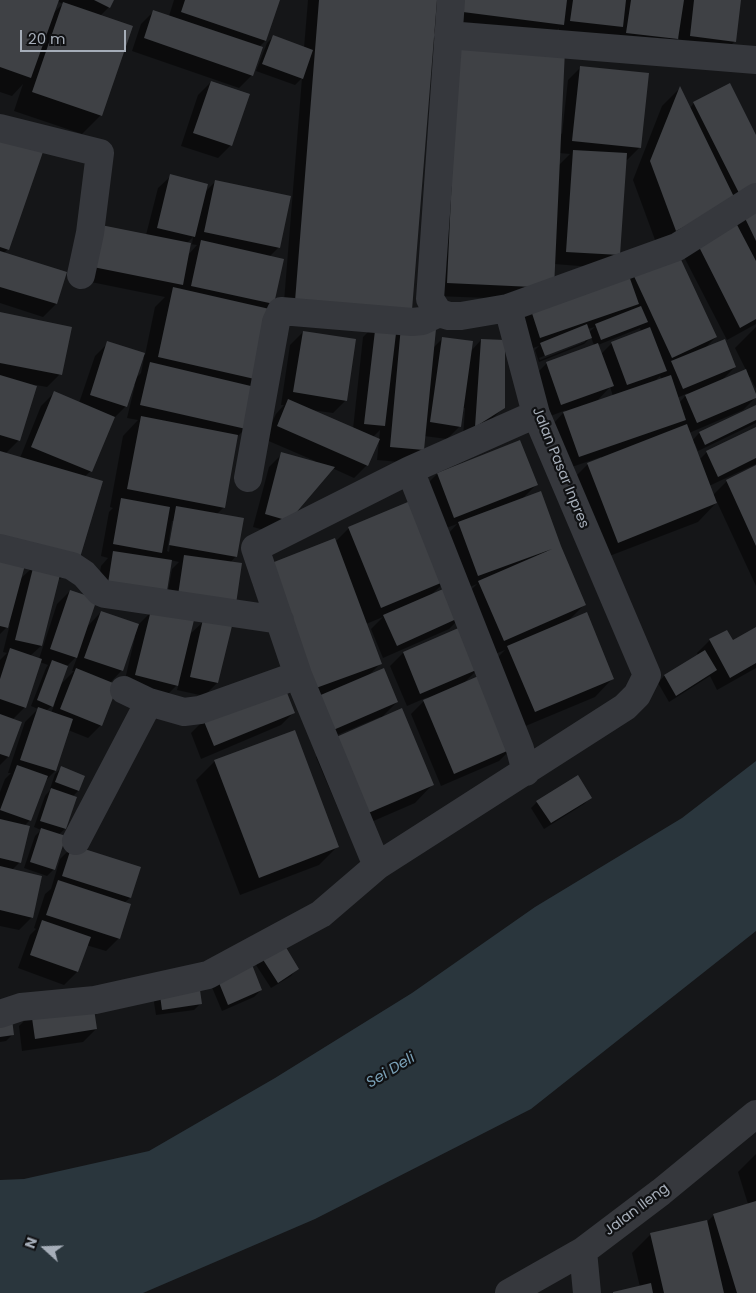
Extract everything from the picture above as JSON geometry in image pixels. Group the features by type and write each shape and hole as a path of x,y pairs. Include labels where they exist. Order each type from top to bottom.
{"street":[{"path":"451,0 430,300 439,313 449,316 461,316 508,308 677,247 756,197"},
{"path":"448,35 756,60"},
{"path":"0,128 100,153 90,233 81,275"},
{"name":"Jalan Pasar Inpres","path":"508,308 536,414 648,675 637,695 625,707 526,772"},
{"path":"248,478 276,322 281,311 412,322 422,321 439,313"},
{"path":"377,866 298,675 255,548 410,470 536,414"},
{"path":"0,1014 21,1007 95,1000 208,975 321,914 377,866 526,772 518,742 410,470"},
{"path":"0,548 72,566 84,574 100,592 105,594 280,620"},
{"path":"124,690 150,702 184,712 200,710 298,675"},
{"path":"76,841 150,702"},
{"name":"Jalan Ileng","path":"509,1293 583,1251 661,1192 756,1114"},
{"path":"583,1251 586,1293"}],"water":[{"name":"Sei Deli","path":"756,761 756,931 531,1109 315,1219 143,1293 0,1293 0,1180 24,1179 149,1151 275,1078 412,993 535,907 682,818"}],"building":[{"path":"0,0 59,0 31,78 0,67"},
{"path":"94,0 114,0 110,8"},
{"path":"185,0 280,0 266,41 181,12"},
{"path":"319,0 437,0 412,310 295,301"},
{"path":"464,0 567,0 564,25 463,12"},
{"path":"573,0 626,0 623,27 570,21"},
{"path":"631,0 684,0 678,39 626,33"},
{"path":"694,0 741,0 736,42 690,36"},
{"path":"63,2 133,26 102,116 32,92"},
{"path":"153,10 263,47 253,76 144,38"},
{"path":"273,35 313,50 303,79 262,64"},
{"path":"458,45 565,50 554,288 447,283"},
{"path":"580,66 649,73 641,148 572,141"},
{"path":"211,81 250,94 232,146 193,133"},
{"path":"730,83 756,135 756,189 741,197 693,102"},
{"path":"680,86 736,201 676,231 650,161"},
{"path":"0,134 44,149 9,250 0,247"},
{"path":"573,150 627,153 620,255 566,252"},
{"path":"170,174 208,184 195,237 157,228"},
{"path":"215,180 291,196 280,248 204,232"},
{"path":"756,207 756,241 743,214"},
{"path":"734,219 756,261 756,319 740,328 695,239"},
{"path":"101,225 191,243 183,285 93,267"},
{"path":"201,240 284,259 274,304 191,286"},
{"path":"0,251 67,272 57,304 0,287"},
{"path":"677,251 717,337 672,358 632,272"},
{"path":"627,270 639,304 540,338 529,304"},
{"path":"173,287 274,310 259,380 158,357"},
{"path":"641,306 648,322 601,340 595,324"},
{"path":"0,312 72,327 62,375 0,363"},
{"path":"376,322 397,325 385,426 364,424"},
{"path":"587,324 592,338 545,356 540,343"},
{"path":"401,326 436,329 424,450 390,447"},
{"path":"650,327 667,371 627,385 611,342"},
{"path":"303,331 356,339 347,401 293,392"},
{"path":"442,337 473,341 461,427 430,422"},
{"path":"481,339 505,340 505,408 475,427"},
{"path":"725,339 736,367 683,389 671,361"},
{"path":"107,341 145,353 127,407 90,395"},
{"path":"598,343 614,386 561,405 546,362"},
{"path":"150,362 255,387 246,429 140,405"},
{"path":"746,369 756,398 697,423 685,395"},
{"path":"0,375 37,386 20,441 0,435"},
{"path":"671,375 686,420 579,457 563,412"},
{"path":"54,391 115,417 92,472 31,447"},
{"path":"288,399 380,439 368,466 277,426"},
{"path":"756,405 756,420 705,445 699,432"},
{"path":"141,416 238,435 225,508 127,489"},
{"path":"687,424 717,503 618,543 587,463"},
{"path":"756,427 756,458 718,477 706,451"},
{"path":"520,440 538,485 454,518 437,473"},
{"path":"0,451 103,481 79,561 0,538"},
{"path":"281,452 335,467 289,521 265,514"},
{"path":"756,465 756,546 726,480"},
{"path":"541,491 561,546 586,605 504,641 478,581 552,549 478,576 458,522"},
{"path":"121,498 170,507 162,553 113,544"},
{"path":"415,499 448,580 381,608 348,527"},
{"path":"176,506 244,518 237,557 169,545"},
{"path":"335,538 382,664 316,688 269,564"},
{"path":"113,551 172,560 167,591 108,583"},
{"path":"184,555 242,563 236,604 178,595"},
{"path":"0,558 25,565 8,628 0,626"},
{"path":"34,564 61,571 42,646 15,640"},
{"path":"450,586 463,616 397,646 383,615"},
{"path":"70,590 97,599 77,658 50,649"},
{"path":"151,610 194,620 178,686 135,675"},
{"path":"101,611 139,624 123,671 84,658"},
{"path":"587,612 614,679 535,712 507,646"},
{"path":"203,619 232,626 218,683 190,677"},
{"path":"463,626 481,668 420,694 403,652"},
{"path":"756,627 756,663 730,678 709,639 727,630 733,640"},
{"path":"10,648 42,659 26,708 0,699 0,679"},
{"path":"705,650 717,670 676,696 664,675"},
{"path":"52,660 68,666 53,707 37,700"},
{"path":"76,668 118,685 102,726 60,709"},
{"path":"384,668 398,702 331,731 316,697"},
{"path":"483,674 514,748 454,774 423,700"},
{"path":"284,685 295,713 214,746 203,719"},
{"path":"38,707 73,719 56,771 20,760"},
{"path":"402,708 434,785 366,814 334,738"},
{"path":"0,714 22,722 9,757 0,754"},
{"path":"295,730 339,847 259,878 214,760"},
{"path":"17,765 48,776 31,821 0,810"},
{"path":"61,766 85,776 79,791 55,782"},
{"path":"578,775 592,798 551,823 536,801"},
{"path":"51,788 77,797 66,829 40,821"},
{"path":"0,819 30,826 21,863 0,858"},
{"path":"41,828 66,836 55,870 30,862"},
{"path":"72,845 141,867 131,898 62,876"},
{"path":"0,866 42,876 33,918 0,910"},
{"path":"58,880 131,904 120,939 46,915"},
{"path":"42,920 91,937 78,972 30,955"},
{"path":"284,944 299,969 278,983 262,958"},
{"path":"251,962 262,990 228,1005 217,978"},
{"path":"199,983 202,1004 162,1010 159,988"},
{"path":"93,1002 97,1029 35,1039 31,1011"},
{"path":"12,1019 14,1035 0,1037 0,1021"},
{"path":"756,1201 756,1293 737,1293 713,1214"},
{"path":"707,1220 724,1293 664,1293 650,1233"},
{"path":"651,1283 653,1293 613,1293 613,1292"}]}
